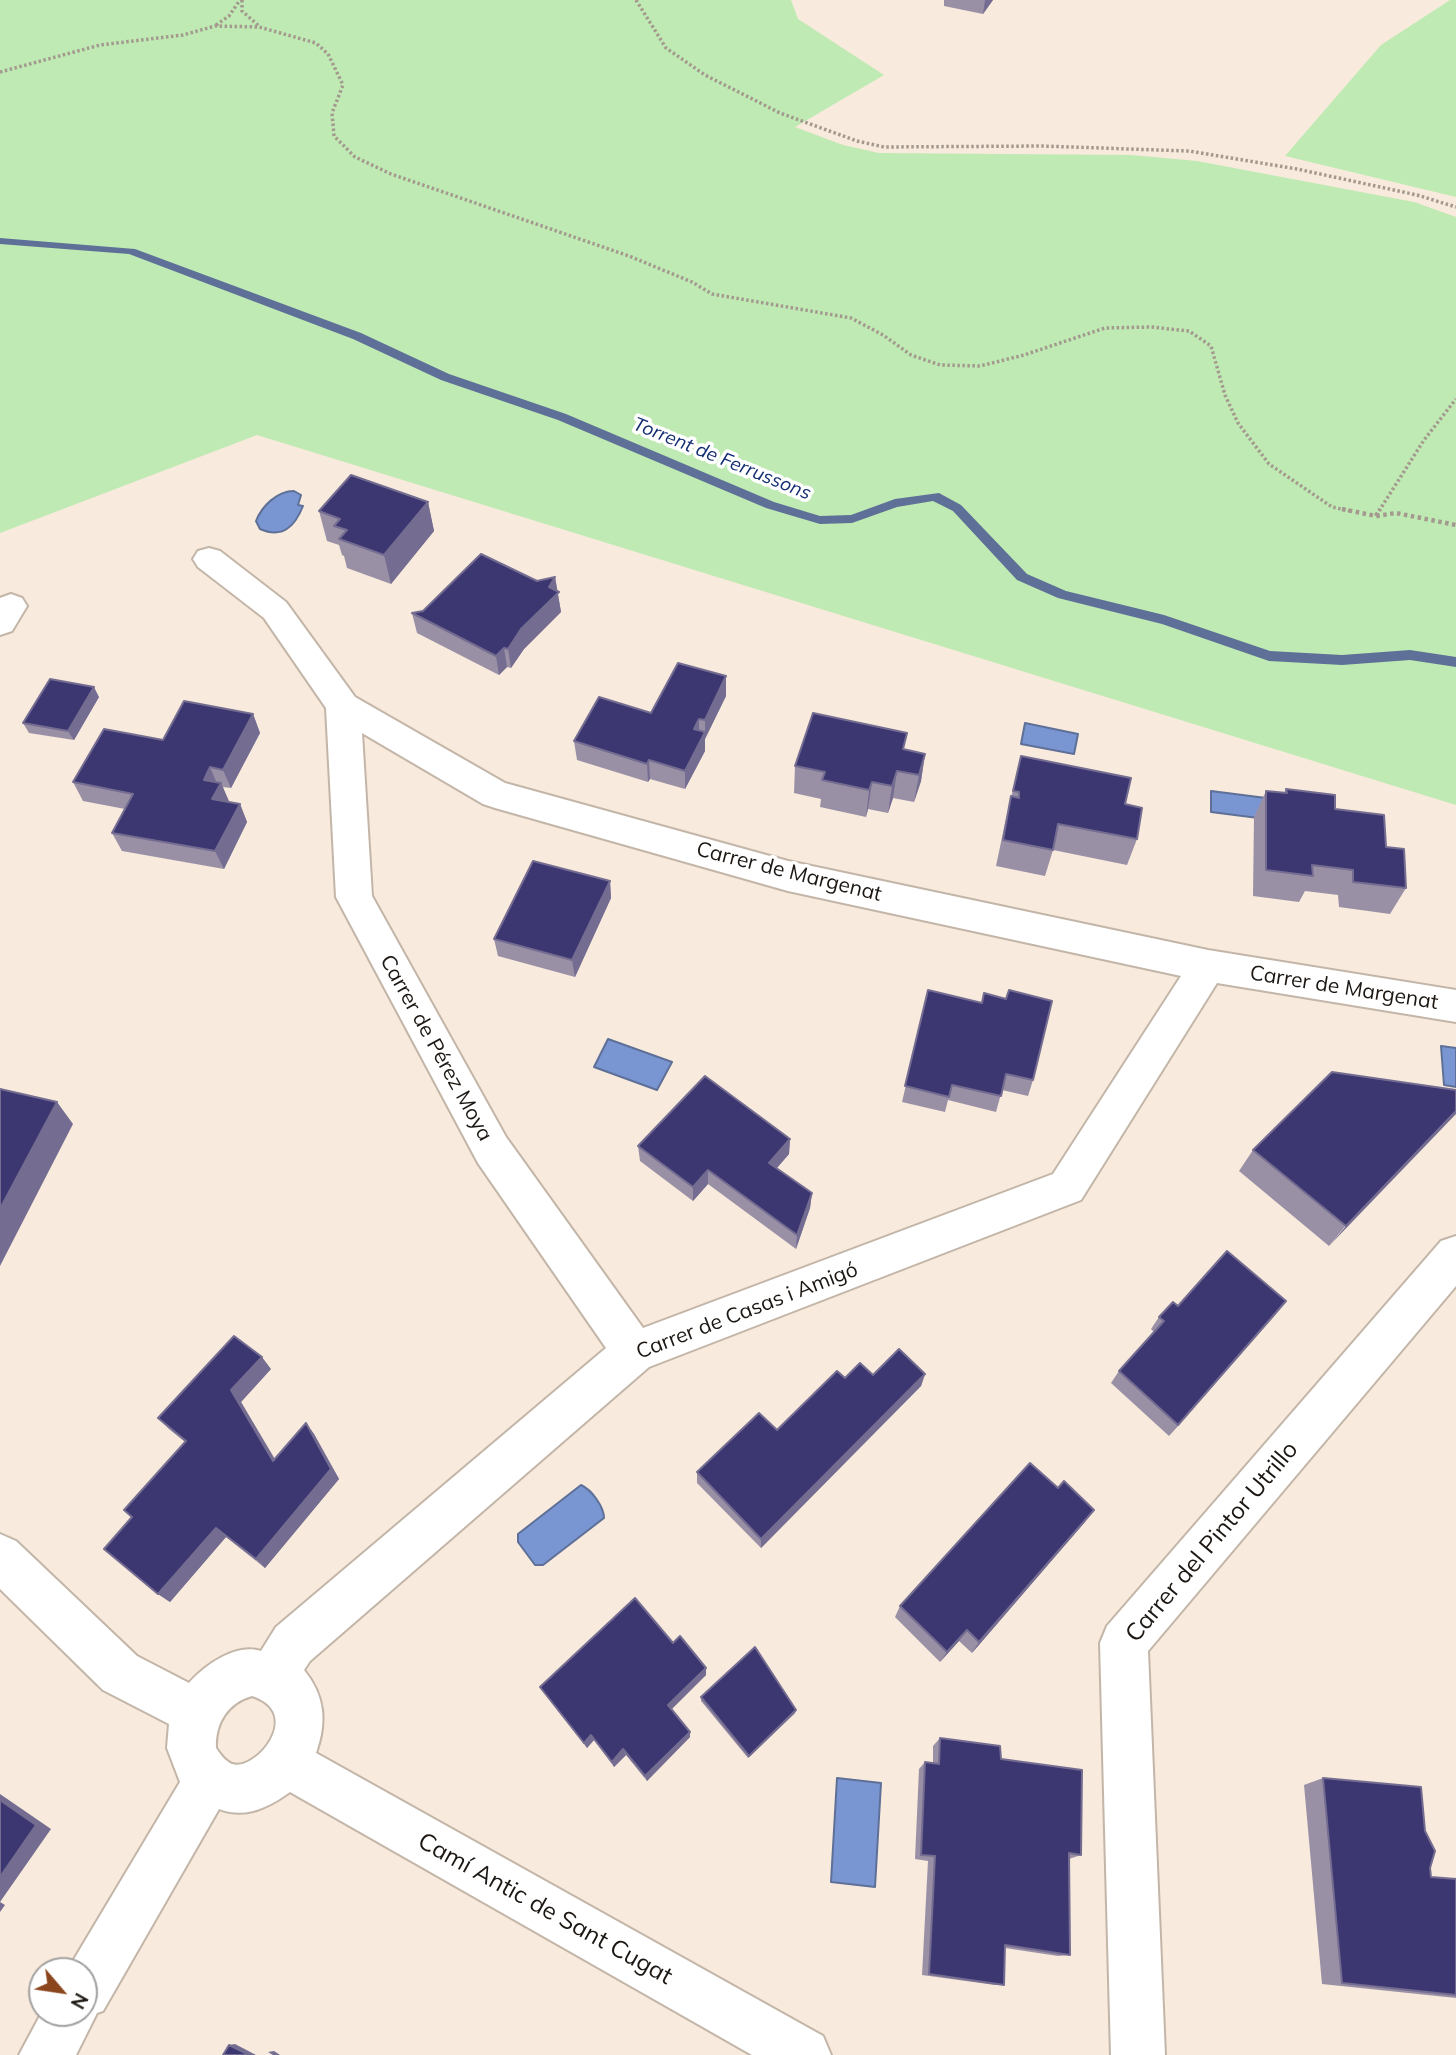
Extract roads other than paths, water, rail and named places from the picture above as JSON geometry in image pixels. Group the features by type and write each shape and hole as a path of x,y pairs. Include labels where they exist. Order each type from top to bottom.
{"street":[{"name":"Carrer de Margenat","path":"209,559 275,610 343,706 495,794 788,876 1208,966 1456,1006"},
{"name":"Carrer de Pérez Moya","path":"343,706 354,897 492,1150 634,1352"},
{"name":"Carrer de Casas i Amigó","path":"274,1675 293,1644 634,1352 1067,1187 1208,966"},
{"name":"Carrer del Pintor Utrillo","path":"1138,2055 1124,1643 1456,1255"},
{"path":"0,1557 120,1673 197,1713"},
{"path":"252,1672 274,1675 290,1688 301,1717 297,1742 286,1763 269,1779 248,1788 227,1787 209,1779 195,1761 192,1725 210,1692 231,1677 252,1672"},
{"name":"Camí Antic de Sant Cugat","path":"286,1763 804,2055"},
{"path":"98,1968 209,1779"},
{"path":"46,2055 63,2027"}],"water":[{"path":"294,491 301,495 298,505 303,506 292,525 275,532 260,529 256,521 266,505 282,494"},
{"path":"1025,723 1078,734 1074,754 1021,744"},
{"path":"1211,791 1274,799 1274,820 1211,812"},
{"path":"608,1039 672,1062 657,1090 594,1067"},
{"path":"1441,1046 1456,1048 1456,1087 1444,1085"},
{"path":"581,1485 597,1499 604,1518 543,1565 535,1565 518,1542 518,1534"},
{"path":"837,1778 881,1783 875,1887 831,1882"}],"waterway":[{"name":"Torrent de Ferrussons","path":"0,241 131,251 357,336 445,377 562,417 770,505 820,520 852,519 895,503 935,496 957,508 1022,577 1063,595 1164,620 1269,656 1342,660 1410,655 1456,662"}]}
